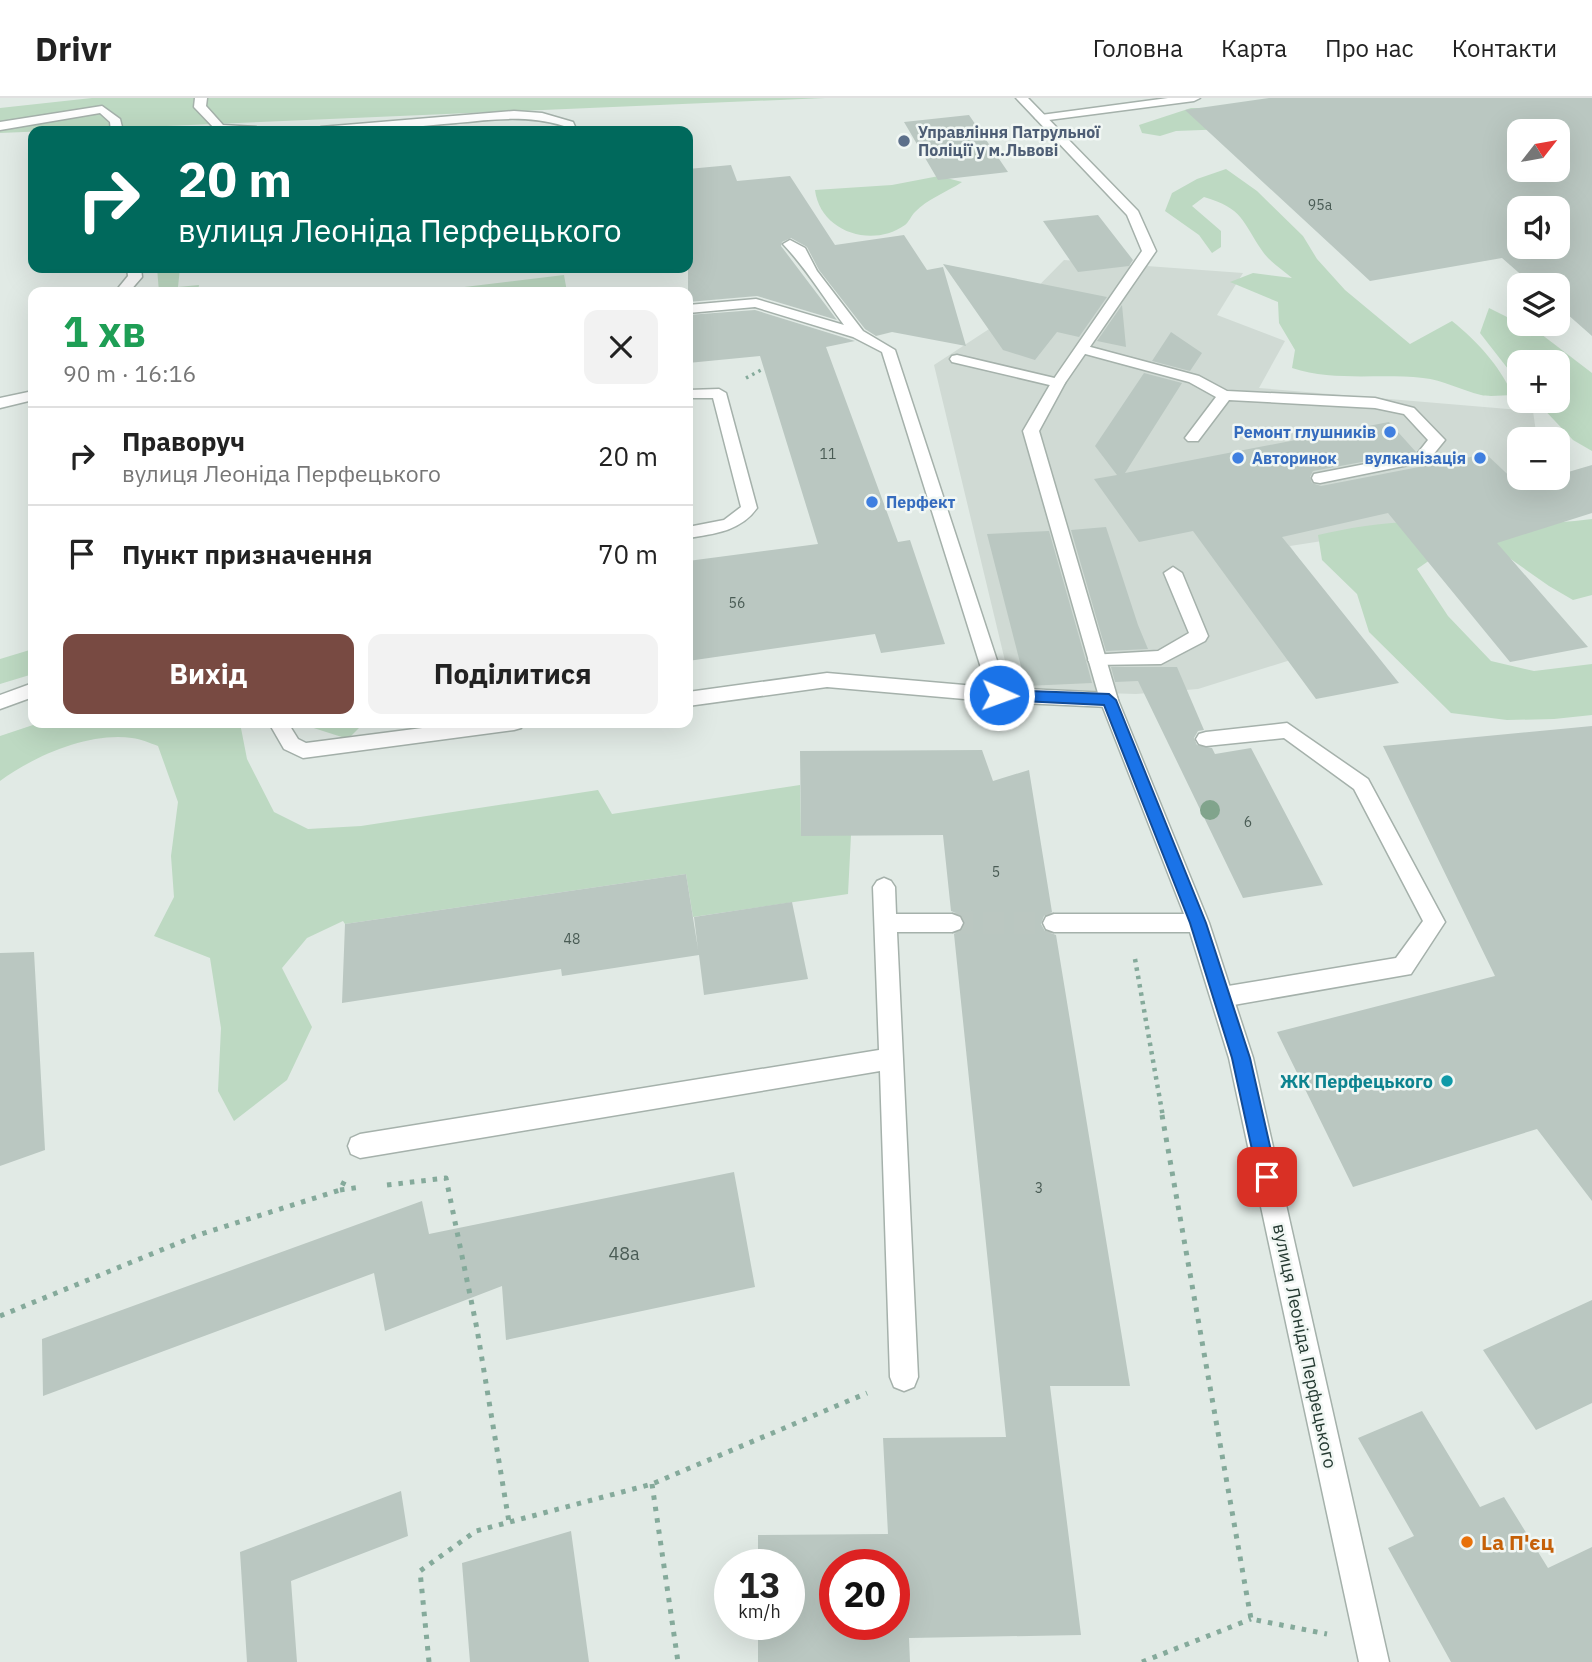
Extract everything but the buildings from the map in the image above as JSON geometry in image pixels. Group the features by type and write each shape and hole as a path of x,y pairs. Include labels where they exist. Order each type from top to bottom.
{"street":[{"path":"201,98 200,107 218,126"},
{"name":"вулиця Леоніда Перфецького","path":"1022,98 1133,214 1149,251 1058,383 1031,431 1109,700 1198,923 1241,1058 1374,1662"},
{"path":"1041,118 1195,98"},
{"path":"0,126 101,104 116,121 116,126"},
{"path":"378,126 514,114 542,116 570,126"},
{"path":"790,244 800,251 811,272 858,334"},
{"path":"693,309 756,303 858,334 888,350 999,695"},
{"path":"1083,349 1194,379 1210,390 1225,395 1375,403 1409,411 1437,440 1422,458 1320,478"},
{"path":"957,359 1058,383"},
{"path":"693,394 719,393 749,508 742,519 720,528 693,531"},
{"path":"1193,438 1225,395"},
{"path":"0,403 28,397"},
{"path":"1097,660 1161,657 1199,636 1172,573"},
{"path":"693,698 827,680 999,695 1109,700"},
{"path":"0,704 28,692"},
{"path":"0,704 28,701"},
{"path":"281,728 291,744 303,751 476,728"},
{"path":"1206,739 1287,730 1361,784 1434,922 1403,967 1222,998"},
{"path":"884,887 904,1377"},
{"path":"886,923 952,923"},
{"path":"1054,923 1198,923"},
{"path":"360,1146 890,1059"}],"path":[{"path":"1129,923 1251,1619"},
{"path":"380,1185 446,1178 477,1329 509,1522"},
{"path":"340,1190 366,1187"},
{"path":"429,1662 420,1571 476,1531 652,1484 904,1377"},
{"path":"652,1484 678,1662"},
{"path":"1142,1662 1251,1619 1327,1634"}],"shaded area":[{"name":"Авторинок","path":"1064,260 1243,273 1217,315 1285,341 1259,388 1507,409 1507,413 1533,413 1535,427 1507,427 1507,490 1544,490 1546,506 1290,546 1354,640 1198,689 1136,694 1012,690 934,365 1009,316"}],"green space":[{"path":"92,98 825,98 165,126 28,126 28,132 0,133 0,108"},
{"path":"1191,108 1224,108 1228,129 1176,131 1160,136 1142,133 1139,125"},
{"path":"1226,169 1257,191 1303,236 1317,259 1345,290 1410,344 1452,321 1471,337 1501,373 1507,384 1507,395 1481,395 1423,378 1324,375 1292,368 1295,350 1279,323 1278,302 1230,282 1253,273 1292,278 1266,256 1240,217 1227,206 1204,197 1192,206 1221,231 1221,247 1212,253 1199,235 1165,211 1172,193 1197,179"},
{"path":"939,176 962,182 925,203 905,225 892,232 877,235 849,232 837,225 826,216 815,190 892,185"},
{"path":"157,273 179,273 178,287 159,287"},
{"path":"564,275 566,287 464,287"},
{"path":"1489,308 1507,317 1507,336 1544,336 1562,350 1507,350 1507,368 1480,333"},
{"path":"1570,356 1592,373 1592,451 1570,437 1570,427 1561,427 1547,413 1570,413"},
{"path":"1592,519 1592,595 1573,600 1485,541 1453,544 1417,569 1448,616 1491,661 1534,671 1592,664 1592,715 1554,719 1507,720 1451,713 1369,632 1357,594 1322,560 1318,535 1398,523 1523,523"},
{"path":"28,651 28,676 0,684 0,659"},
{"path":"28,727 241,728 247,759 274,812 308,829 361,826 598,790 612,814 800,785 801,835 851,835 848,894 693,917 686,874 345,924 343,921 307,938 282,968 312,1027 287,1080 234,1121 218,1091 221,1028 210,958 154,936 174,897 171,856 178,802 158,746 145,741 115,737 80,742 45,755 0,781 0,736"},
{"path":"314,728 359,728 348,739"}],"tunnel":[{"path":"952,923 1054,923"}],"place":[{"name":"Управління Патрульної Поліції у м.Львові","path":"904,141"},
{"name":"Ремонт глушників","path":"1390,432"},
{"name":"Авторинок","path":"1238,458"},
{"name":"вулканізація","path":"1480,458"},
{"name":"Перфект","path":"872,502"},
{"name":"ЖК Перфецького","path":"1447,1081"},
{"name":"La П'єц","path":"1467,1542"}],"route":[{"path":"999,695 1109,700 1198,923 1241,1058 1267,1177"}]}
